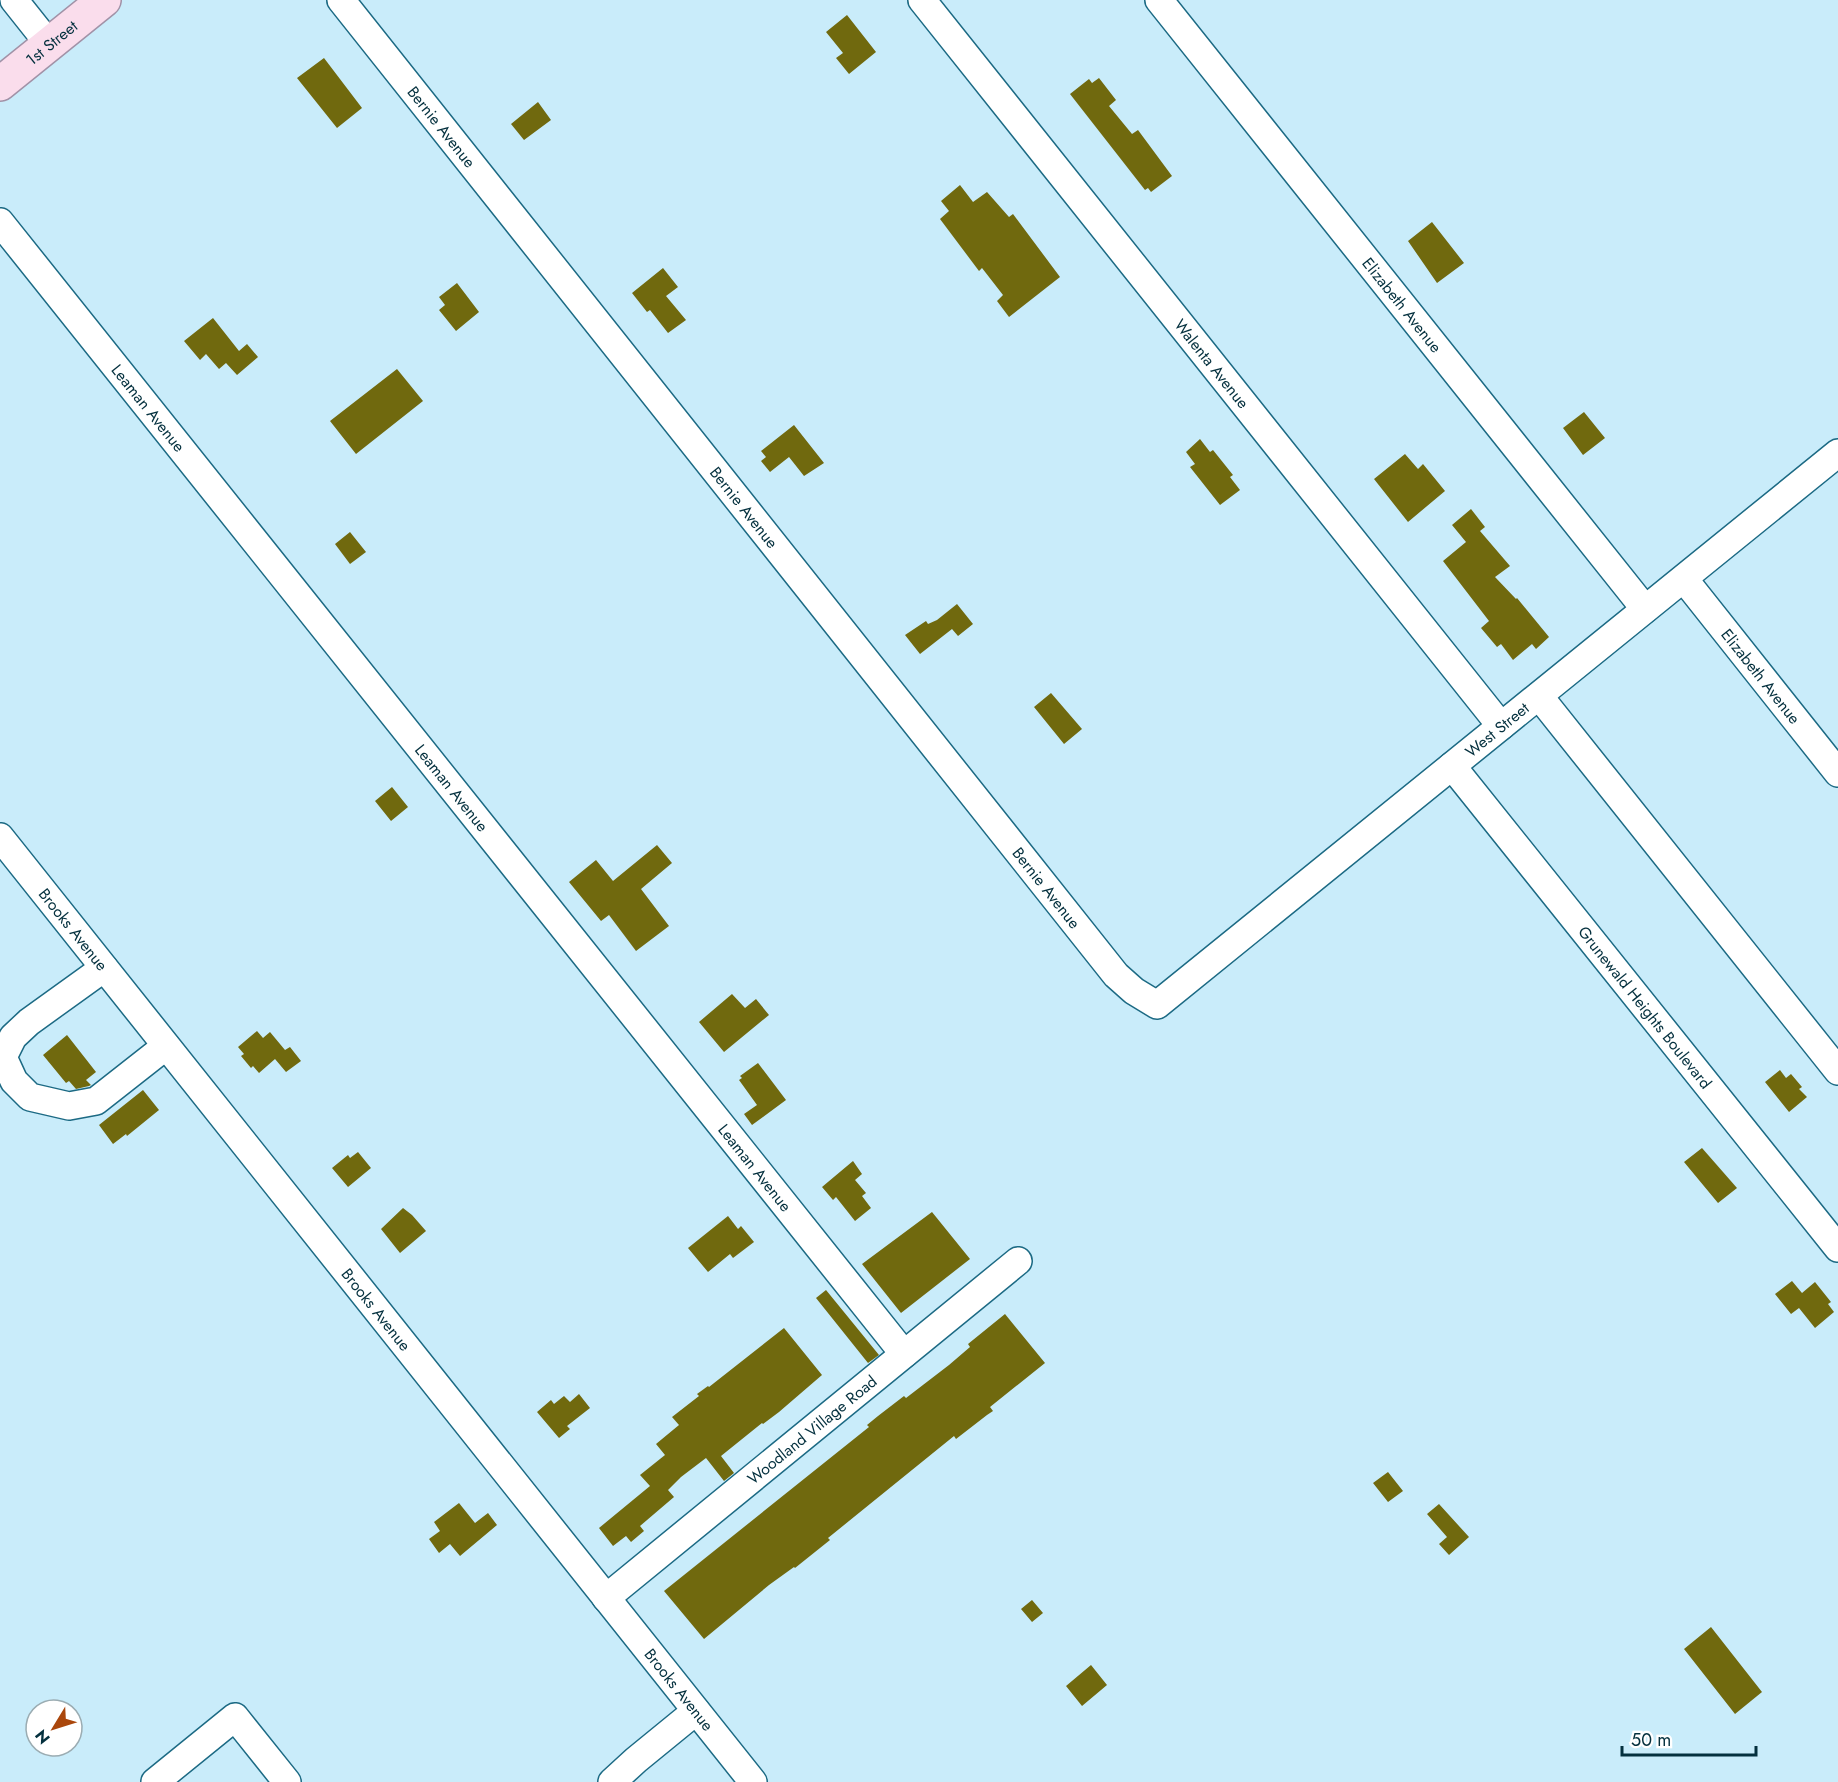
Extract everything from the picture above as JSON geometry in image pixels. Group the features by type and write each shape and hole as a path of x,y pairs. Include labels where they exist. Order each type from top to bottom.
{"main road":[{"name":"1st Street","path":"3,76 50,44 104,0"}],"street":[{"path":"14,0 50,44"},
{"name":"Bernie Avenue","path":"342,0 1116,975 1134,991 1157,1005"},
{"name":"Walenta Avenue","path":"922,0 1501,726"},
{"name":"Elizabeth Avenue","path":"1159,0 1645,609"},
{"name":"Leaman Avenue","path":"0,222 904,1354"},
{"name":"West Street","path":"1157,1005 1645,609 1835,461"},
{"name":"Elizabeth Avenue","path":"1684,579 1838,773"},
{"path":"1539,696 1838,1071"},
{"name":"Grunewald Heights Boulevard","path":"1452,766 1838,1248"},
{"name":"Brooks Avenue","path":"0,837 753,1782"},
{"path":"104,968 29,1022 13,1037 3,1057 14,1081 30,1097 51,1103 69,1106 96,1101 166,1046"},
{"name":"Woodland Village Road","path":"606,1598 1018,1261"},
{"path":"612,1782 696,1710"},
{"path":"155,1782 235,1717 287,1782"}],"building":[{"path":"847,15 876,52 849,74 836,58 843,53 826,32"},
{"path":"324,58 362,108 337,128 297,78"},
{"path":"1099,78 1116,100 1109,106 1132,134 1138,130 1172,176 1151,192 1148,188 1145,190 1070,94 1089,79 1092,83"},
{"path":"538,102 551,120 524,140 511,124"},
{"path":"960,185 973,202 987,192 1009,217 1013,214 1060,277 1009,317 997,301 1003,295 982,268 979,271 940,219 949,211 941,201"},
{"path":"1432,222 1464,263 1437,283 1408,241"},
{"path":"663,268 678,287 666,296 686,320 668,333 650,310 647,312 632,293"},
{"path":"457,283 479,312 456,331 439,310 445,305 439,297"},
{"path":"213,318 239,351 247,344 258,357 237,375 226,363 219,369 206,354 200,360 184,341"},
{"path":"397,369 423,401 356,454 330,421"},
{"path":"1584,412 1605,438 1583,455 1563,428"},
{"path":"794,425 824,463 804,476 789,457 770,472 761,461 766,457 761,451"},
{"path":"1200,439 1210,452 1213,450 1233,475 1230,477 1240,490 1220,505 1190,467 1195,464 1186,452"},
{"path":"1405,454 1418,469 1423,464 1445,491 1408,522 1374,479"},
{"path":"1471,509 1485,527 1480,531 1510,566 1495,577 1517,598 1549,637 1536,649 1532,644 1513,660 1501,644 1497,647 1481,628 1489,621 1443,561 1466,542 1452,525"},
{"path":"350,532 366,552 350,564 335,544"},
{"path":"957,604 973,624 958,636 952,629 920,654 905,635 926,621 928,624 937,620"},
{"path":"1051,693 1082,729 1064,744 1034,707"},
{"path":"392,787 408,807 391,821 375,801"},
{"path":"657,845 672,863 641,889 669,926 636,951 609,915 601,921 569,882 596,860 613,881"},
{"path":"732,994 745,1008 756,999 769,1015 724,1052 699,1022"},
{"path":"257,1031 263,1038 270,1032 285,1050 290,1047 301,1061 286,1072 275,1059 259,1073 253,1066 251,1068 241,1056 244,1054 238,1047"},
{"path":"67,1035 96,1072 86,1080 91,1085 89,1086 76,1089 69,1081 66,1083 43,1055"},
{"path":"758,1063 786,1100 752,1125 744,1114 757,1105 739,1080 742,1078 740,1076"},
{"path":"1780,1070 1786,1078 1791,1074 1802,1087 1799,1089 1807,1097 1789,1112 1765,1082"},
{"path":"143,1090 159,1110 127,1136 126,1134 113,1144 99,1125"},
{"path":"1702,1148 1737,1188 1718,1203 1684,1162"},
{"path":"358,1152 371,1168 348,1187 332,1168 348,1155 350,1158"},
{"path":"853,1161 862,1174 855,1180 866,1193 862,1196 871,1208 855,1221 836,1197 833,1200 822,1187"},
{"path":"403,1208 426,1231 400,1253 381,1229"},
{"path":"932,1212 970,1259 901,1313 862,1264"},
{"path":"728,1216 738,1229 741,1226 754,1242 733,1258 730,1254 708,1272 688,1248"},
{"path":"1792,1281 1802,1293 1815,1282 1831,1302 1828,1304 1834,1312 1815,1328 1799,1308 1791,1314 1775,1294"},
{"path":"826,1290 879,1355 868,1363 816,1298"},
{"path":"1005,1314 1045,1363 990,1407 993,1411 956,1439 954,1436 828,1538 830,1540 769,1585 704,1639 664,1591 869,1427 867,1425 878,1416 949,1365 970,1347 968,1344"},
{"path":"784,1328 822,1375 779,1412 721,1456 734,1473 724,1481 706,1458 668,1490 674,1497 640,1526 644,1531 631,1542 626,1536 613,1546 599,1528 650,1486 640,1475 665,1455 656,1444 679,1425 672,1417 699,1396 697,1394"},
{"path":"579,1394 590,1408 567,1426 570,1429 559,1438 537,1412 551,1400 554,1404 564,1396 570,1402"},
{"path":"1388,1472 1403,1491 1388,1502 1373,1483"},
{"path":"459,1503 475,1523 488,1513 497,1525 460,1556 450,1544 439,1553 429,1539 440,1531 434,1522"},
{"path":"1439,1504 1469,1537 1449,1555 1439,1544 1447,1537 1427,1514"},
{"path":"1032,1600 1043,1613 1032,1622 1021,1609"},
{"path":"1711,1627 1762,1692 1735,1714 1684,1649"},
{"path":"1091,1665 1107,1685 1082,1706 1066,1686"}]}
